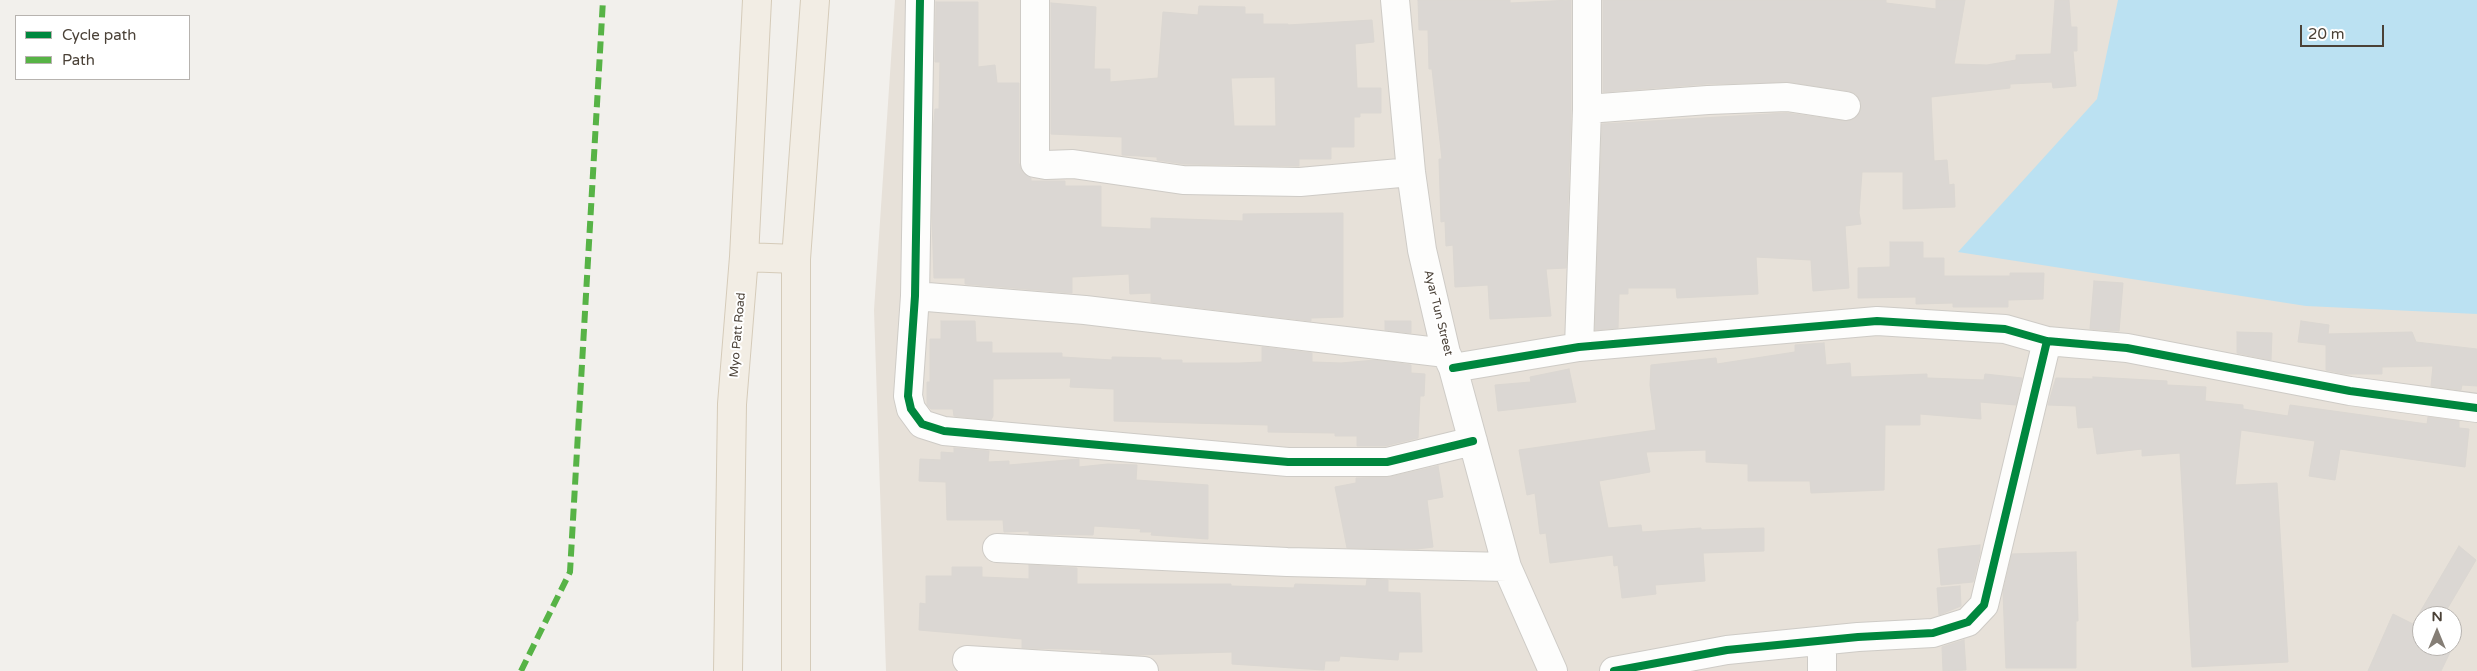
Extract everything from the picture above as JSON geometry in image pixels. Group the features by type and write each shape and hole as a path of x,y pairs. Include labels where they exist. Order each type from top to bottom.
{"main road":[{"name":"Myo Patt Road","path":"728,671 732,404 744,257 757,0"},
{"path":"796,671 796,259 815,0"},
{"path":"744,257 796,259"}],"street":[{"path":"920,0 915,296 908,396 911,410 922,424 944,431 1288,462 1387,462 1473,441"},
{"path":"1035,0 1035,163 1046,165 1073,164 1183,180 1300,182 1411,172"},
{"name":"Ayar Tun Street","path":"1394,0 1411,172 1422,250 1507,567 1553,671"},
{"path":"1579,347 1587,109 1587,0"},
{"path":"1587,109 1708,100 1787,97 1846,106"},
{"path":"915,296 1085,310 1450,360 1877,321 2005,329 2048,341 2126,348 2350,391 2477,408"},
{"path":"1614,671 1727,650 1933,633 1968,622 1984,605 2048,341"},
{"path":"997,548 1287,562 1507,567"},
{"path":"1822,641 1822,671"},
{"path":"967,660 1144,671"}],"shaded area":[{"path":"895,0 2477,0 2477,671 886,671 874,310"}],"water":[{"path":"2118,0 2477,0 2477,314 2306,306 1958,252 2097,99"}],"building":[{"path":"1418,0 1510,0 1510,3 1571,0 1571,109 1566,268 1546,269 1551,316 1490,319 1488,285 1455,287 1453,245 1446,246 1445,221 1441,222 1439,159 1442,159 1432,69 1429,69 1428,30 1419,30"},
{"path":"1603,0 1886,0 1886,3 1936,9 1936,0 1965,0 1954,64 1987,65 2016,60 2016,55 2051,54 2055,0 2069,0 2071,27 2077,27 2077,51 2073,51 2076,86 2053,88 2052,82 2010,84 2010,88 1931,97 1934,161 1947,160 1949,185 1954,184 1955,207 1903,209 1903,172 1862,172 1859,213 1861,224 1845,226 1849,288 1813,291 1811,260 1756,257 1758,294 1677,298 1676,288 1628,288 1628,294 1619,294 1618,328 1595,330 1602,124 1786,113 1844,121 1852,120 1858,116 1861,108 1860,100 1856,94 1849,91 1789,82 1707,84 1603,92"},
{"path":"936,2 978,2 978,67 995,65 997,83 1019,83 1019,163 1021,170 1031,178 1031,181 1065,181 1065,186 1101,186 1101,227 1151,229 1151,218 1243,221 1243,214 1343,213 1343,317 1311,318 1311,321 1151,302 1151,293 1130,294 1129,274 1072,277 1072,293 965,284 965,278 934,278 932,217 933,131 935,109 939,109 940,62 935,62"},
{"path":"1051,3 1096,7 1094,69 1110,69 1110,82 1158,78 1163,12 1198,15 1199,6 1245,7 1245,14 1263,14 1263,24 1288,25 1372,20 1374,42 1355,44 1357,88 1381,88 1381,113 1360,113 1360,117 1354,117 1354,147 1331,147 1331,159 1299,159 1299,166 1184,164 1157,160 1157,157 1122,155 1122,137 1051,134","holes":["1275,77 1276,126 1234,126 1231,78"]},
{"path":"1890,242 1923,242 1923,258 1944,258 1944,276 2010,276 2010,273 2044,273 2043,299 2008,300 2008,307 1953,307 1953,303 1916,304 1916,297 1858,298 1858,268 1890,267"},
{"path":"2094,281 2123,283 2119,331 2090,329"},
{"path":"941,321 975,321 976,342 992,342 992,353 1062,353 1062,357 1112,360 1112,357 1161,358 1161,360 1182,360 1182,363 1240,363 1262,362 1262,347 1312,353 1312,362 1341,363 1376,360 1411,365 1411,373 1425,374 1424,396 1420,396 1418,438 1385,446 1357,446 1357,436 1335,436 1335,433 1268,432 1268,425 1114,421 1114,389 1070,387 1071,378 993,379 993,416 991,420 954,416 953,409 931,409 927,405 927,382 930,382 930,339 941,339"},
{"path":"1385,321 1411,321 1411,333 1385,330"},
{"path":"2301,321 2329,325 2328,334 2412,332 2416,342 2477,349 2477,386 2462,385 2461,390 2431,386 2433,366 2382,367 2382,374 2345,374 2326,370 2326,345 2298,342"},
{"path":"2237,332 2272,333 2271,360 2237,353"},
{"path":"1824,343 1826,365 1850,363 1851,377 1927,374 1927,378 1984,380 1985,374 2022,378 2016,405 1980,402 1981,419 1920,414 1920,425 1885,425 1884,490 1811,493 1810,481 1748,481 1748,464 1706,462 1706,450 1646,452 1650,472 1599,481 1608,528 1641,525 1642,532 1701,528 1701,530 1764,528 1764,551 1703,553 1705,581 1655,585 1656,594 1622,598 1618,565 1614,566 1613,555 1550,563 1546,533 1540,534 1535,493 1527,495 1519,450 1656,430 1650,385 1651,365 1716,358 1717,364 1795,352 1795,345"},
{"path":"1569,369 1576,402 1498,411 1495,385 1531,382 1530,377"},
{"path":"2093,377 2167,381 2167,385 2206,387 2205,401 2243,405 2243,409 2288,416 2290,405 2427,424 2428,417 2459,421 2459,428 2469,429 2465,467 2340,449 2335,480 2309,476 2315,441 2241,430 2235,485 2277,483 2288,662 2192,667 2180,453 2142,456 2142,449 2097,454 2093,427 2078,428 2076,406 2048,405 2056,378 2093,379"},
{"path":"954,448 989,451 988,462 1009,461 1009,465 1079,459 1079,467 1108,464 1137,465 1136,480 1208,485 1208,539 1151,535 1152,532 1140,532 1141,529 1094,526 1093,535 1029,534 1029,531 1004,532 1003,520 947,520 946,482 919,481 920,459 941,460 941,452 954,453"},
{"path":"1438,466 1443,497 1427,500 1433,547 1417,549 1347,548 1335,487 1356,483 1356,478 1390,477"},
{"path":"1980,545 1973,582 1941,585 1938,549"},
{"path":"2459,546 2476,560 2449,606 2424,606"},
{"path":"2076,552 2078,621 2076,621 2076,668 2006,668 2003,592 2012,554"},
{"path":"1029,565 1077,568 1077,584 1231,584 1231,586 1294,588 1295,584 1366,586 1367,579 1388,580 1388,592 1420,593 1422,652 1399,652 1398,660 1340,656 1339,661 1325,661 1324,670 1232,664 1232,652 1134,655 1101,653 1101,650 1022,648 1022,639 919,630 920,603 926,604 926,576 952,576 952,567 982,567 982,577 1029,579"},
{"path":"1960,586 1961,606 1939,615 1937,588"},
{"path":"2393,614 2412,624 2412,656 2448,656 2441,671 2368,671"},
{"path":"1964,640 1966,670 1943,671 1942,647"}],"marked path":[{"path":"521,671 570,572 603,0"}],"cycle path":[{"path":"920,0 915,296 908,396 911,409 922,424 944,431 1288,462 1387,462 1473,441"},
{"path":"1453,368 1579,347 1877,321 2005,329 2047,341 2127,348 2350,391 2477,408"},
{"path":"1614,671 1727,650 1858,637 1933,633 1968,622 1984,605 2047,341"}]}
